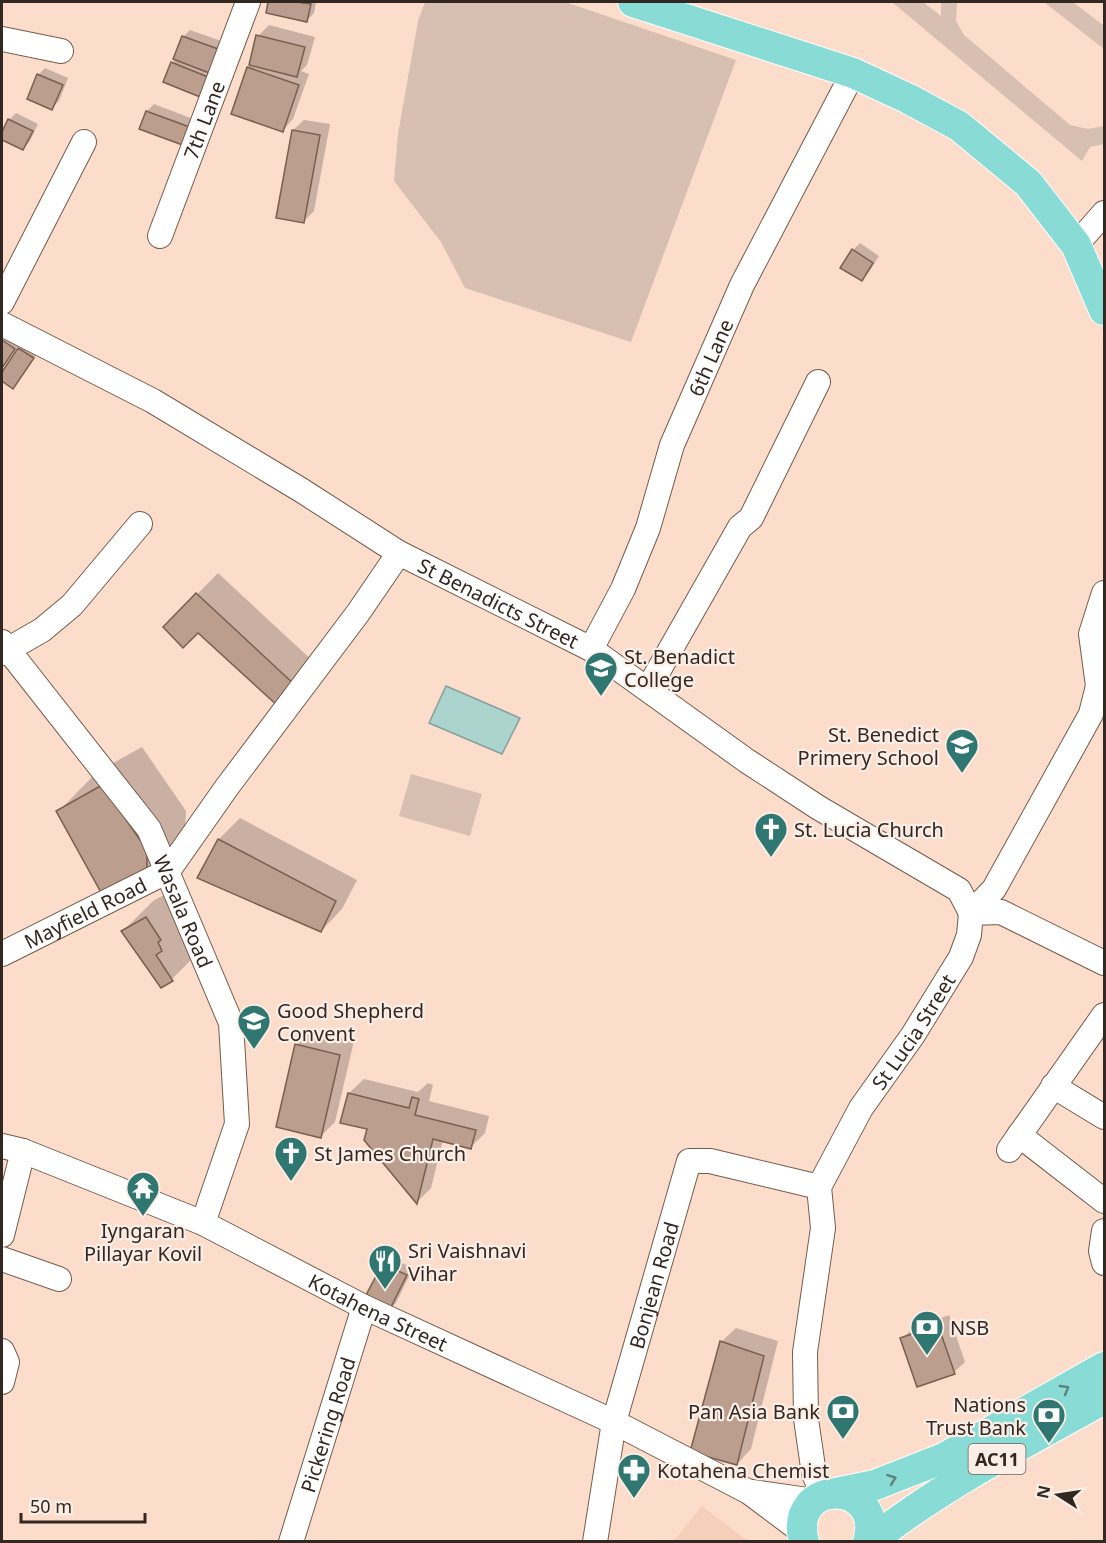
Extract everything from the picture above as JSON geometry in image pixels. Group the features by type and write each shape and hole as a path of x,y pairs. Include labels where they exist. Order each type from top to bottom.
{"main road":[{"path":"633,2 853,73 959,126 1028,183 1076,245 1104,310"},
{"name":"AC11","path":"824,1496 875,1485 944,1458 1104,1367"},
{"name":"AC11","path":"869,1542 960,1480 1104,1399"},
{"path":"802,1536 802,1520 806,1509 824,1496 848,1494 866,1509 871,1520 869,1542"}],"street":[{"name":"7th Lane","path":"160,236 248,2"},
{"path":"2,39 61,51"},
{"name":"6th Lane","path":"591,648 623,589 648,528 672,445 742,285 853,73"},
{"path":"2,302 84,142"},
{"path":"1076,245 1104,213"},
{"name":"St Benadicts Street","path":"2,324 163,407 399,553 591,648 747,761 819,808 959,890 970,913"},
{"path":"648,689 740,527 751,518 818,382"},
{"path":"3,648 42,630 72,605 140,524"},
{"path":"168,871 227,787 358,613 399,553"},
{"path":"970,913 994,889 1091,714 1098,686 1091,634 1104,593"},
{"name":"Wasala Road","path":"3,648 149,829 231,1023 237,1124 203,1223"},
{"name":"Mayfield Road","path":"2,954 168,871"},
{"path":"970,913 1001,912 1104,963"},
{"name":"St Lucia Street","path":"819,1187 861,1108 913,1035 962,957 969,935 970,913"},
{"path":"1100,1030 1053,1086 1014,1143 1104,1201"},
{"path":"1053,1086 1104,1118"},
{"path":"2,1235 12,1148"},
{"name":"Kotahena Street","path":"12,1148 203,1223 364,1307 614,1422 749,1492 802,1536"},
{"name":"Bonjean Road","path":"596,1542 614,1422 689,1161 710,1161 819,1187"},
{"path":"819,1187 823,1228 805,1352 806,1419 814,1474 824,1496"},
{"path":"1104,1231 1101,1251 1104,1263"},
{"path":"2,1259 59,1279"},
{"name":"Pickering Road","path":"291,1542 364,1307"},
{"path":"2,1352 7,1362 2,1382"},
{"name":"Kotahena Street","path":"749,1492 824,1496"}],"shaded area":[{"path":"425,2 565,2 736,60 631,342 465,288 441,242 394,181 398,134 418,21"},
{"path":"892,2 923,2 941,16 941,2 957,2 956,21 964,35 1070,125 1088,129 1104,126 1104,144 1090,147 1082,161"},
{"path":"1044,2 1073,2 1104,26 1104,49"},
{"path":"411,774 482,794 470,836 399,816"},
{"path":"702,1506 748,1541 674,1541"}],"water":[{"path":"446,686 520,718 502,754 429,723"}],"building":[{"path":"268,2 311,4 307,22 266,13"},
{"path":"256,35 305,47 297,77 249,65"},
{"path":"182,36 221,50 212,74 173,59"},
{"path":"171,62 208,77 200,97 163,82"},
{"path":"247,67 299,85 283,132 231,114"},
{"path":"37,74 63,85 52,110 27,99"},
{"path":"146,111 195,129 188,147 139,129"},
{"path":"8,119 33,131 23,150 2,140 2,132"},
{"path":"292,130 320,135 304,223 276,218"},
{"path":"852,249 873,263 862,281 840,268"},
{"path":"2,340 15,349 2,368"},
{"path":"18,348 34,358 13,389 2,381 2,372"},
{"path":"196,593 296,686 279,707 198,633 183,648 163,627"},
{"path":"102,785 147,850 147,873 103,896 56,811"},
{"path":"218,839 336,901 321,932 197,878"},
{"path":"146,917 161,940 158,942 162,951 156,955 173,981 161,988 121,931"},
{"path":"295,1044 340,1055 321,1138 276,1127"},
{"path":"348,1093 409,1108 412,1097 419,1099 415,1115 476,1130 471,1149 433,1139 417,1204 364,1140 367,1129 340,1123"},
{"name":"Sri Vaishnavi Vihar","path":"392,1268 407,1275 389,1311 364,1299 376,1276 385,1280"},
{"name":"NSB","path":"938,1325 955,1374 917,1387 900,1338"},
{"path":"720,1341 764,1356 737,1465 690,1452"}],"place":[{"name":"St. Benadict College","path":"601,697"},
{"name":"St. Benedict Primery School","path":"962,774"},
{"name":"St. Lucia Church","path":"771,858"},
{"name":"Good Shepherd Convent","path":"254,1050"},
{"name":"St James Church","path":"291,1182"},
{"name":"Iyngaran Pillayar Kovil","path":"143,1217"},
{"name":"Sri Vaishnavi Vihar","path":"385,1290"},
{"name":"NSB","path":"927,1356"},
{"name":"Pan Asia Bank","path":"843,1440"},
{"name":"Nations Trust Bank","path":"1049,1444"},
{"name":"Kotahena Chemist","path":"634,1499"}]}
